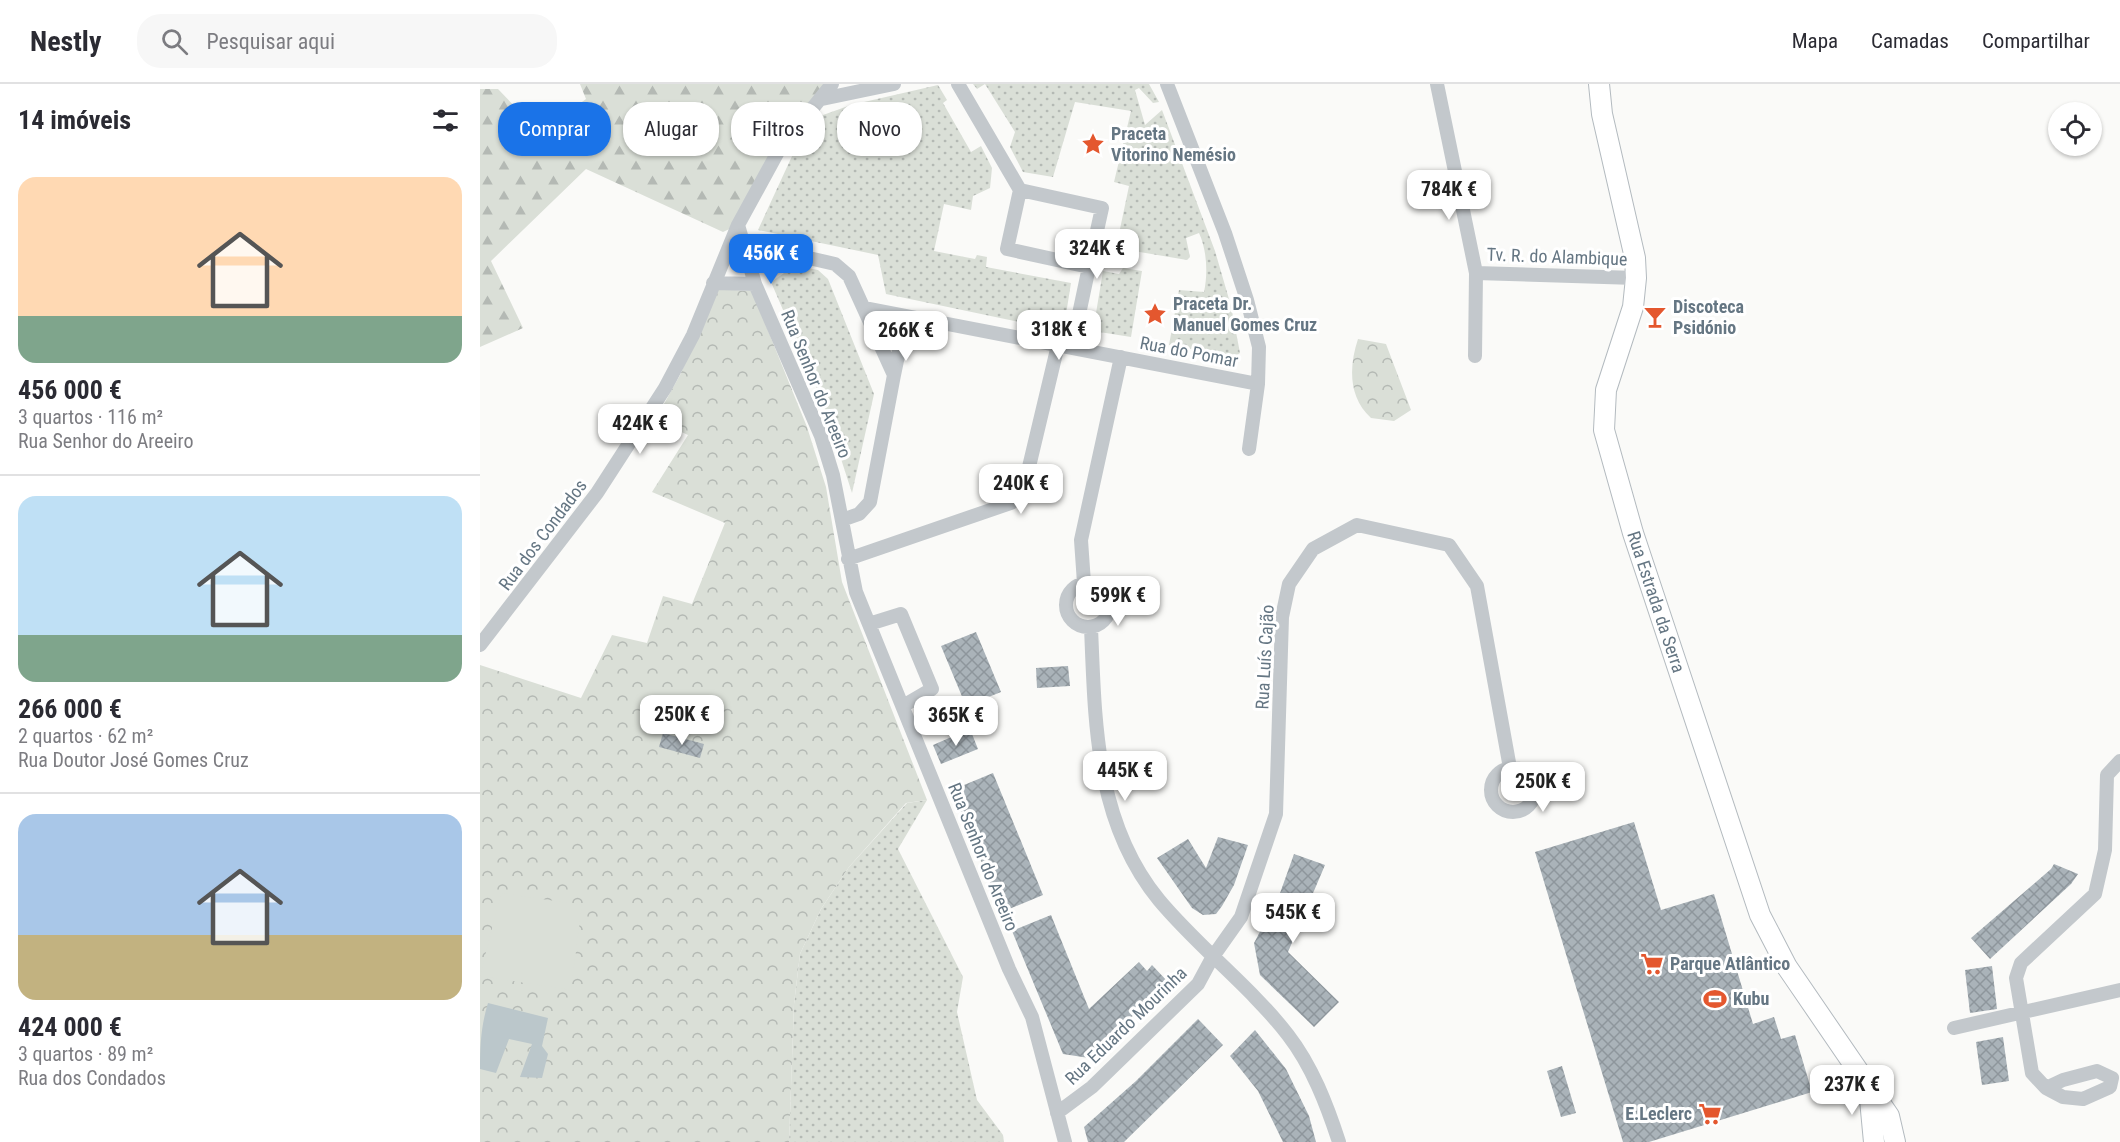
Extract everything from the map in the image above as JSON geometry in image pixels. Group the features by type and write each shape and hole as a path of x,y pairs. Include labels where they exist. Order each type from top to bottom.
{"street":[{"name":"Rua dos Condados","path":"480,645 597,493 665,388 693,335 738,225 779,150 832,84"},
{"path":"822,99 894,84"},
{"path":"958,84 1020,190 1007,249 1089,267"},
{"path":"1167,84 1225,233 1247,300 1259,347 1258,384 1249,449"},
{"path":"1437,84 1476,273 1475,356"},
{"name":"Rua Estrada da Serra","path":"1599,84 1602,114 1635,258 1636,278 1633,307 1606,390 1604,430 1633,533 1760,915 1787,967 1889,1116 1895,1142"},
{"path":"1020,190 1102,208 1072,347"},
{"name":"Rua Senhor do Areeiro","path":"738,225 755,284 821,436 833,475 856,592 1009,969 1032,1017 1065,1142"},
{"path":"781,260 800,256 835,264 849,276 894,375"},
{"name":"Tv. R. do Alambique","path":"1476,273 1636,278"},
{"path":"713,283 755,284"},
{"name":"Rua do Pomar","path":"865,309 1258,384"},
{"path":"842,520 859,514 870,502 906,317"},
{"path":"848,559 1011,503 1023,492 1058,345"},
{"path":"1084,583 1081,540 1121,357"},
{"name":"Rua Luís Cajão","path":"1212,958 1241,916 1276,813 1282,617 1289,584 1313,549 1357,525 1449,545 1477,586 1510,768"},
{"path":"1084,583 1101,587 1110,602 1106,618 1091,627 1074,622 1066,608 1070,592 1084,583"},
{"path":"869,624 901,614 916,648 932,689 903,706"},
{"path":"1091,627 1095,736 1109,803 1131,856 1158,899 1289,1036 1314,1078 1339,1142"},
{"path":"2046,1088 2032,1072 2016,978 2021,963 2095,894 2105,850 2107,775 2120,761"},
{"name":"Rua Eduardo Mourinha","path":"1058,1113 1092,1087 1198,984 1212,958"},
{"path":"1954,1028 2120,990"},
{"name":"Rua Estrada da Serra","path":"1868,1086 1874,1142"}],"green space":[{"path":"580,84 832,84 818,102 731,102 731,156 776,156 738,225 723,232 586,169 491,261 523,328 480,347 480,89 498,89 510,102 498,102 498,156 611,156 611,102 582,102 586,99"},
{"path":"973,84 985,84 977,89"},
{"path":"985,84 1149,84 1159,102 1153,103 1139,88 1135,90 1145,125 1162,110 1215,251 1231,306 1240,353 1234,357 1169,345 1179,290 1204,292 1206,262 1199,233 1186,238 1190,257 1187,260 1116,248 1129,186 1114,182 1131,111 1075,102 1053,177 1023,172 1010,147 1015,132"},
{"path":"938,85 947,100 943,103 971,152 981,146 992,168 990,188 973,196 971,210 944,204 934,251 975,259 977,255 987,257 986,267 1071,283 1064,327 1058,330 886,294 878,255 758,230 792,156 825,156 825,114 837,110 837,156 922,156 922,102 864,102"},
{"path":"802,267 818,270 828,279 874,394 852,493 823,403 771,282 787,271"},
{"path":"1123,268 1142,271 1131,337 1093,331 1103,271 1119,274"},
{"path":"717,289 752,291 807,427 826,487 842,582 927,800 906,803 849,867 821,909 800,954 794,1004 789,1142 480,1142 480,665 581,698 612,635 647,643 663,596 692,604 725,523 652,492 688,435 655,420 680,375"},
{"path":"1358,339 1386,344 1411,410 1394,421 1371,418 1358,401 1352,381 1352,370"},
{"path":"927,800 898,849 963,977 957,1012 977,1100 1003,1135 1004,1142 789,1142 794,1004 800,954 821,909 849,867 907,803"},
{"path":"501,893 582,905 571,990 480,976"}],"shaded area":[{"path":"488,1003 548,1018 542,1046 548,1054 542,1078 520,1077 532,1044 509,1039 496,1073 480,1069 481,1036"}],"building":[{"path":"976,632 1001,692 966,706 941,646"},
{"path":"1068,666 1070,686 1037,688 1036,668"},
{"path":"970,729 978,749 941,764 933,745"},
{"path":"663,733 704,744 700,758 659,747"},
{"path":"993,773 1043,895 1002,912 952,790"},
{"name":"Parque Atlântico","path":"1634,822 1661,910 1714,894 1753,1024 1774,1017 1781,1039 1795,1035 1812,1092 1649,1142 1623,1142 1535,852"},
{"path":"1218,837 1248,845 1234,885 1222,906 1216,914 1203,915 1192,908 1157,858 1188,839 1206,868"},
{"path":"1294,854 1325,865 1288,952 1339,1002 1314,1027 1260,975 1254,943 1279,896"},
{"path":"2054,864 2078,874 2071,884 1990,959 1971,938"},
{"path":"1051,915 1089,1009 1139,962 1147,971 1152,965 1168,982 1089,1058 1063,1054 1012,931"},
{"path":"1992,966 1997,1009 1970,1013 1965,970"},
{"path":"1198,1019 1223,1045 1124,1142 1088,1142 1084,1127 1136,1081"},
{"path":"1255,1030 1286,1069 1309,1116 1316,1142 1283,1142 1258,1091 1230,1056"},
{"path":"2003,1037 2009,1081 1982,1085 1976,1042"},
{"path":"1562,1066 1576,1113 1561,1117 1547,1071"}],"place":[{"name":"Praceta Vitorino Nemésio","path":"1093,144"},
{"name":"Praceta Dr. Manuel Gomes Cruz","path":"1155,314"},
{"name":"Discoteca Psidónio","path":"1655,317"},
{"name":"Parque Atlântico","path":"1652,964"},
{"name":"Kubu","path":"1715,999"},
{"name":"E.Leclerc","path":"1710,1114"}]}
